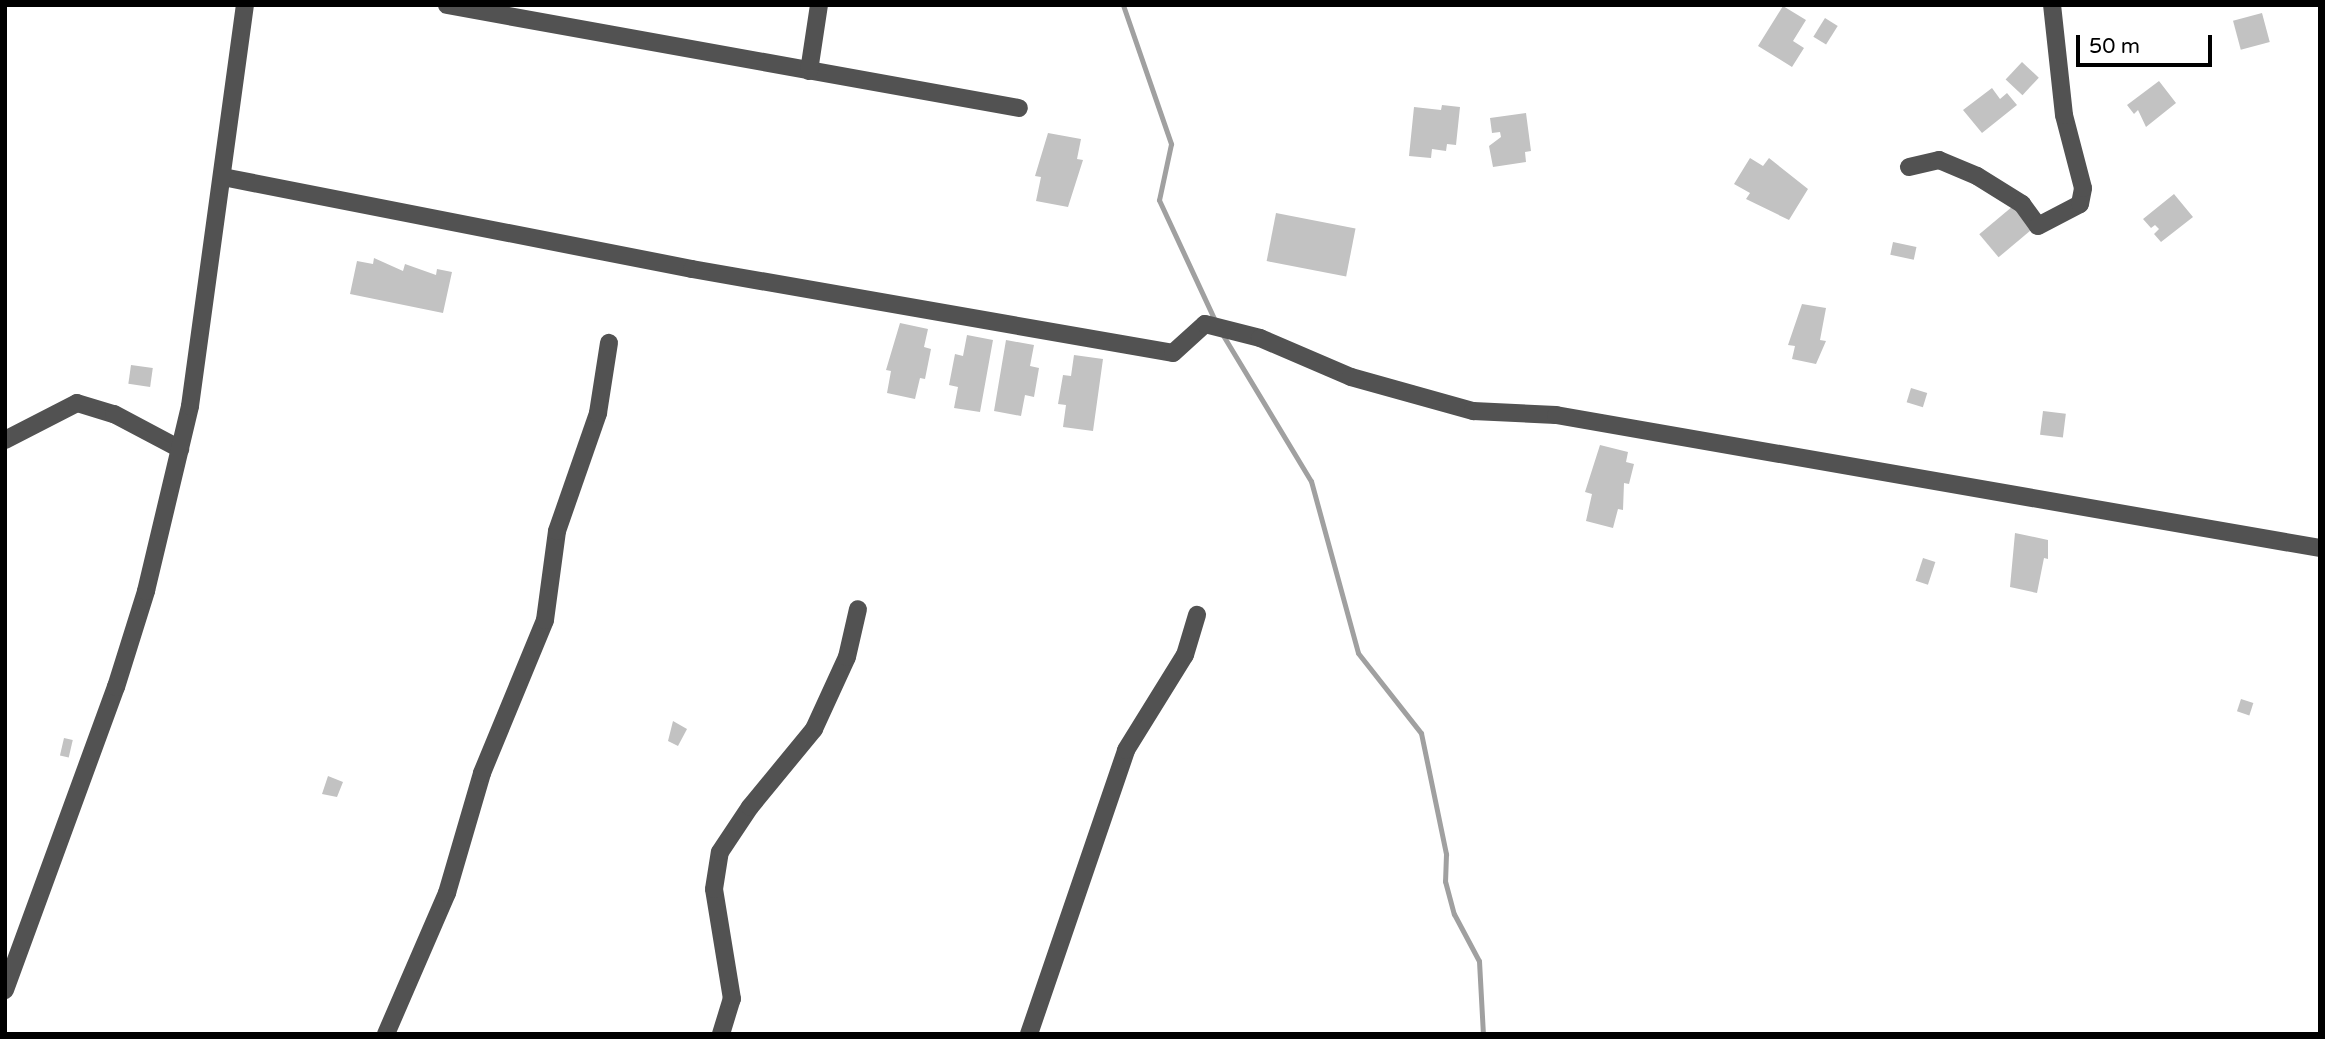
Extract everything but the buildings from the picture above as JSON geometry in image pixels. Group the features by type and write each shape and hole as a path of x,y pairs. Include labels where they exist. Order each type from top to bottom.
{"street":[{"path":"5,990 117,687 146,591 180,449 222,177 245,5"},
{"path":"447,5 1019,108"},
{"path":"809,71 818,5"},
{"path":"1909,167 1939,160 1977,176 2022,204 2038,226 2080,204 2083,188 2064,115 2052,5"},
{"path":"222,177 692,269 1173,353 1205,324 1261,338 1351,377 1473,411 1556,415 2320,548"},
{"path":"386,1034 447,893 482,773 545,620 557,531 598,413 609,343"},
{"path":"5,440 77,403 114,414 180,449"},
{"path":"722,1034 732,999 714,889 720,852 750,807 814,729 847,657 858,609"},
{"path":"1029,1034 1126,750 1185,655 1197,615"}],"waterway":[{"path":"1123,5 1171,144 1159,200 1216,323"},
{"path":"1221,332 1311,481 1358,653 1421,733 1446,854 1445,881 1454,914 1479,961 1483,1034"}]}
